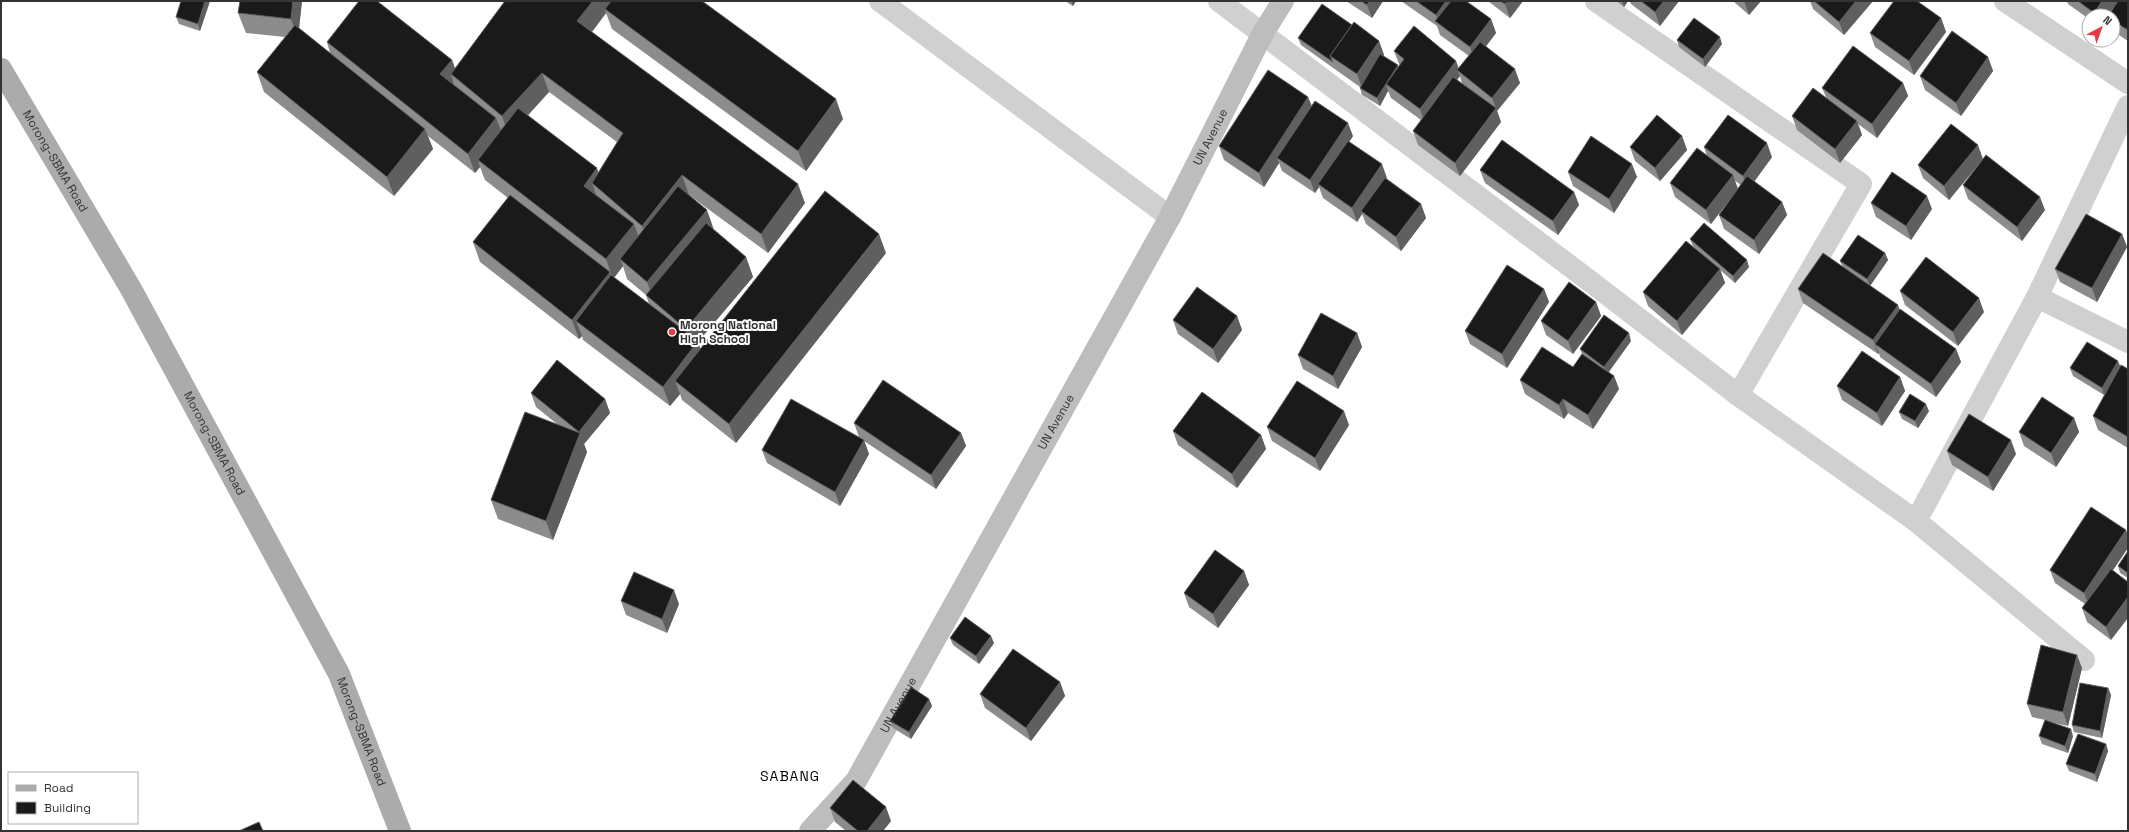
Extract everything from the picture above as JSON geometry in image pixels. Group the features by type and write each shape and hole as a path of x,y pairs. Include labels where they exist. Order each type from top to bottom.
{"main road":[{"name":"UN Avenue","path":"810,831 856,780 1170,217 1263,33 1283,1"},
{"name":"Morong-SBMA Road","path":"1,69 131,289 339,674 400,831"}],"street":[{"path":"880,1 1170,217"},
{"path":"1219,1 1738,395 1916,521 2084,660"},
{"path":"1596,1 1861,184 1738,395"},
{"path":"2004,1 2128,83"},
{"path":"1916,521 2037,297 2128,106"},
{"path":"2037,297 2128,342"}],"building":[{"path":"181,1 205,1 198,24 176,17"},
{"path":"240,1 293,1 291,19 238,13"},
{"path":"359,1 377,1 452,60 440,74 496,118 468,154 327,42"},
{"path":"505,1 593,1 577,21 798,184 761,234 682,175 642,226 592,183 623,133 542,73 502,116 451,74"},
{"path":"611,1 702,1 836,99 798,151 605,9"},
{"path":"1361,1 1369,1 1367,5"},
{"path":"1416,1 1446,1 1436,15"},
{"path":"1451,1 1466,1 1491,19 1470,47 1435,21"},
{"path":"1500,1 1507,1 1505,4"},
{"path":"1641,1 1664,1 1655,12"},
{"path":"1814,1 1856,1 1839,22"},
{"path":"1894,1 1917,1 1941,18 1909,61 1870,33"},
{"path":"2078,1 2102,1 2097,8 2087,8"},
{"path":"2118,1 2128,1 2128,30 2121,26 2121,8 2113,8"},
{"path":"1322,4 1352,25 1330,56 1333,62 1298,38"},
{"path":"1694,18 1720,37 1703,59 1677,40"},
{"path":"1354,22 1379,41 1357,74 1330,56"},
{"path":"295,25 425,129 387,177 257,72"},
{"path":"1414,26 1456,61 1420,109 1386,84 1404,59 1394,51"},
{"path":"1952,31 1988,57 1956,103 1920,76"},
{"path":"1480,42 1515,69 1492,98 1457,70"},
{"path":"1853,46 1903,83 1872,124 1822,88"},
{"path":"1380,54 1398,65 1377,98 1360,88"},
{"path":"1268,70 1308,97 1259,173 1219,146"},
{"path":"1453,77 1496,108 1455,163 1413,131"},
{"path":"1813,88 1857,121 1835,149 1792,116"},
{"path":"1315,101 1348,123 1310,180 1277,158"},
{"path":"518,108 597,168 584,186 634,224 606,259 478,160"},
{"path":"1657,115 1682,136 1655,168 1630,147"},
{"path":"1728,115 1767,143 1743,176 1704,147"},
{"path":"1951,124 1978,145 1944,186 1918,165"},
{"path":"1591,136 1632,164 1609,199 1568,172"},
{"path":"1502,140 1574,192 1553,221 1480,170"},
{"path":"1348,141 1382,164 1352,208 1318,184"},
{"path":"1697,148 1733,175 1706,210 1670,183"},
{"path":"1986,155 2040,197 2017,227 1963,185"},
{"path":"1892,172 1927,196 1906,226 1871,203"},
{"path":"1747,176 1782,202 1754,240 1719,215"},
{"path":"1385,178 1421,204 1396,237 1361,211"},
{"path":"678,186 707,210 647,282 620,259"},
{"path":"825,191 879,234 729,424 675,381"},
{"path":"510,195 610,272 572,320 473,242"},
{"path":"2086,214 2122,234 2092,288 2055,269"},
{"path":"706,223 746,257 686,329 646,295"},
{"path":"1704,223 1747,260 1733,276 1690,239"},
{"path":"1858,235 1885,253 1867,279 1840,261"},
{"path":"1686,241 1720,269 1677,321 1643,292"},
{"path":"1823,253 1898,305 1873,340 1798,289"},
{"path":"1926,257 1979,298 1953,332 1900,291"},
{"path":"1507,265 1544,289 1502,354 1465,331"},
{"path":"611,275 698,341 663,387 576,321"},
{"path":"1569,282 1596,302 1568,341 1541,321"},
{"path":"1197,287 1237,316 1213,349 1173,320"},
{"path":"1900,309 1956,349 1931,384 1875,344"},
{"path":"1321,313 1357,333 1333,376 1298,355"},
{"path":"1604,315 1629,333 1604,367 1580,349"},
{"path":"2087,342 2118,361 2102,388 2070,368"},
{"path":"1542,347 1573,367 1582,354 1614,376 1588,415 1563,399 1559,405 1520,380"},
{"path":"1862,351 1900,377 1877,413 1837,386"},
{"path":"557,360 605,399 579,432 531,393"},
{"path":"2121,365 2128,369 2128,437 2093,416"},
{"path":"883,380 961,433 931,475 854,423"},
{"path":"1297,381 1344,411 1315,458 1267,427"},
{"path":"1202,392 1261,435 1232,474 1173,431"},
{"path":"1910,394 1926,404 1915,421 1899,412"},
{"path":"2042,397 2074,418 2051,453 2019,432"},
{"path":"791,399 864,440 835,492 762,450"},
{"path":"525,412 580,433 546,521 491,500"},
{"path":"1969,414 2011,440 1988,477 1947,451"},
{"path":"2091,507 2126,530 2084,593 2050,570"},
{"path":"1215,550 1244,571 1213,614 1184,593"},
{"path":"2128,551 2128,573 2118,566"},
{"path":"2111,569 2128,582 2128,597 2106,627 2082,608"},
{"path":"634,572 674,590 662,619 621,601"},
{"path":"965,617 991,636 976,656 950,638"},
{"path":"2041,645 2077,655 2063,712 2027,704"},
{"path":"1013,649 1060,682 1026,728 980,694"},
{"path":"2080,683 2108,688 2100,731 2072,725"},
{"path":"911,687 929,699 909,732 890,721"},
{"path":"2045,720 2071,729 2065,746 2039,736"},
{"path":"2078,734 2106,744 2095,774 2066,764"},
{"path":"853,780 886,807 867,831 858,831 830,808"},
{"path":"259,822 263,831 239,831"}],"place":[{"name":"Morong National High School","path":"672,332"}],"district":[{"name":"SABANG","path":"790,776"}]}
